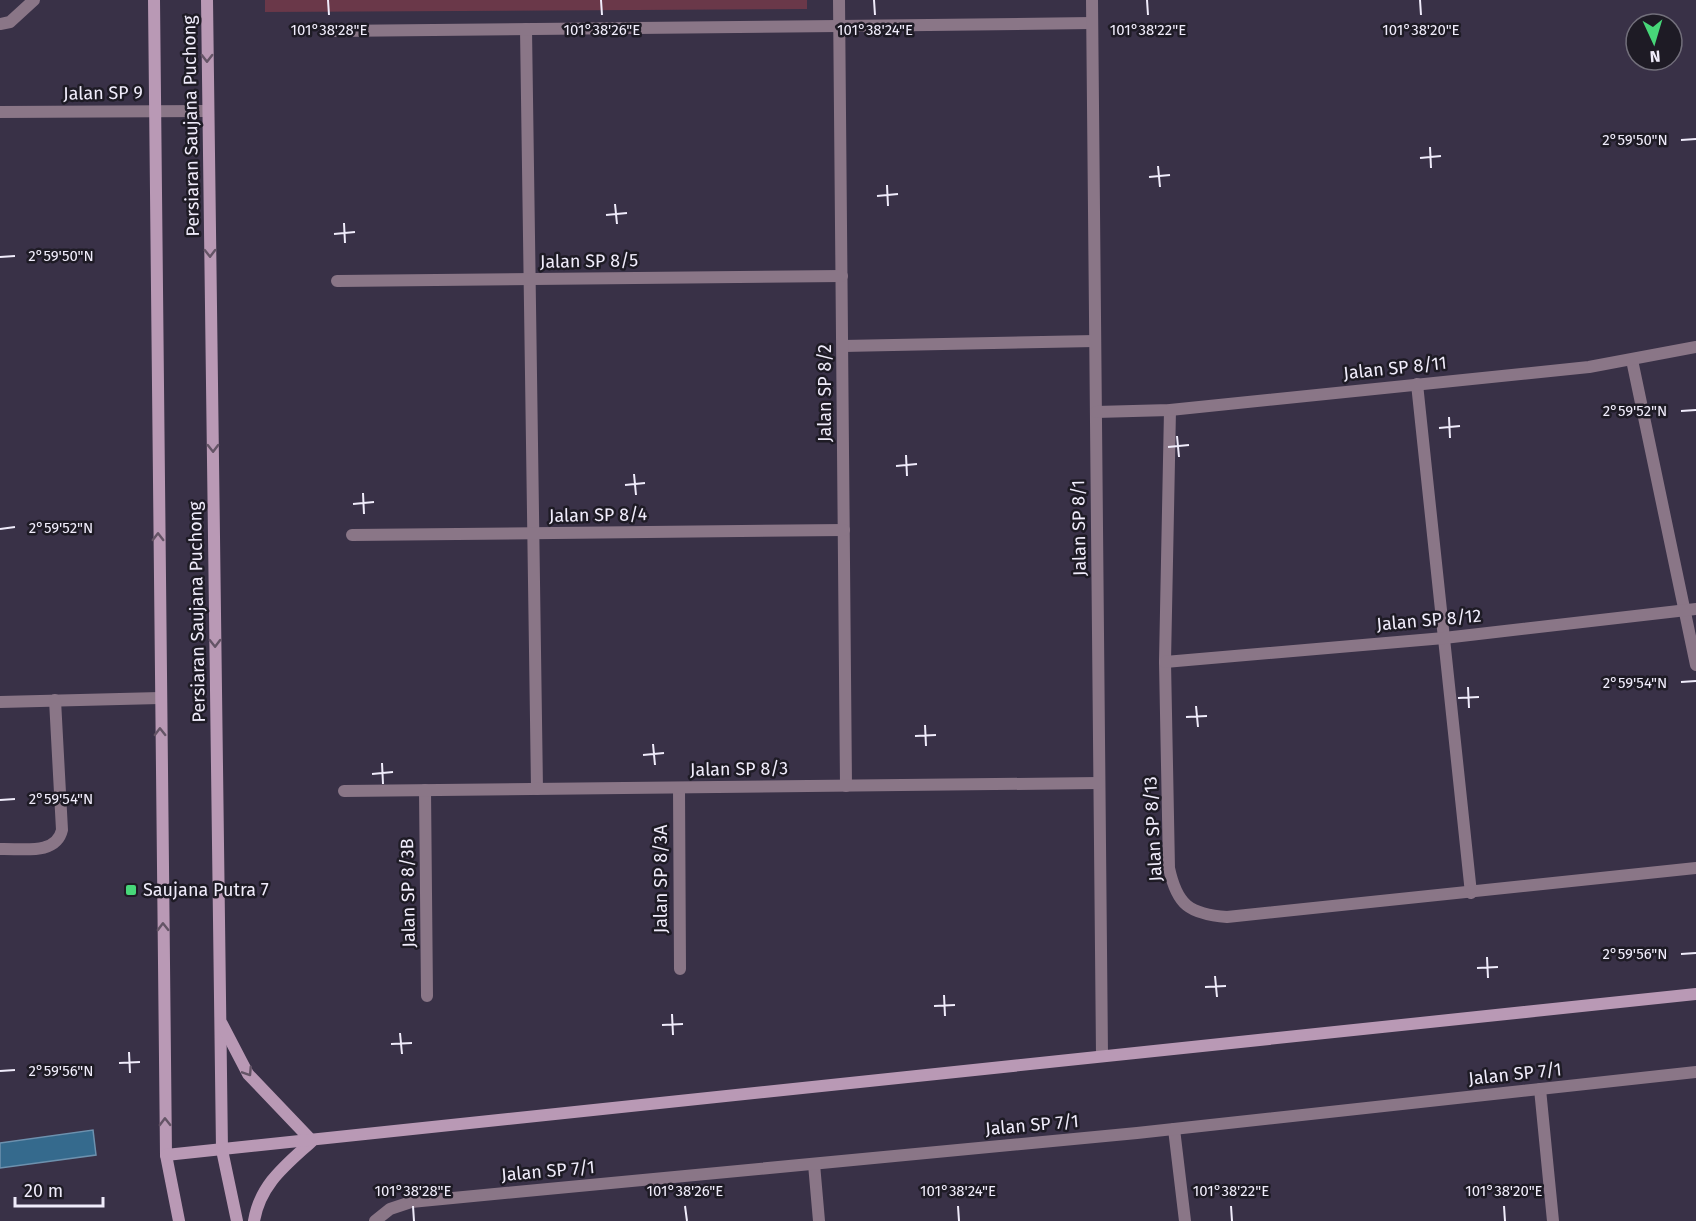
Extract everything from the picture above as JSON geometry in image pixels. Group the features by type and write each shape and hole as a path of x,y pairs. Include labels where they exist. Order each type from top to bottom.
{"street":[{"name":"Persiaran Saujana Puchong","path":"154,0 166,1155 178,1221"},
{"name":"Persiaran Saujana Puchong","path":"207,0 222,1150 237,1221"},
{"name":"Jalan SP 8/2","path":"839,0 846,786"},
{"name":"Jalan SP 8/1","path":"1092,0 1102,1055"},
{"path":"0,24 10,22 33,2"},
{"path":"331,31 1092,23"},
{"path":"526,29 537,789"},
{"name":"Jalan SP 9","path":"0,112 207,111"},
{"name":"Jalan SP 8/5","path":"337,281 842,276"},
{"path":"843,346 1095,341"},
{"name":"Jalan SP 8/11","path":"1096,412 1170,410 1589,367 1696,347"},
{"path":"1632,360 1690,611 1696,665"},
{"path":"1417,384 1471,893"},
{"name":"Jalan SP 8/13","path":"1170,410 1165,662 1169,868 1174,890 1186,906 1205,915 1227,917 1696,868"},
{"name":"Jalan SP 8/4","path":"352,535 844,530"},
{"name":"Jalan SP 8/12","path":"1165,662 1444,638 1690,611"},
{"path":"0,702 160,698"},
{"path":"0,849 45,848 60,839 62,830 55,700"},
{"name":"Jalan SP 8/3","path":"344,791 1099,783"},
{"name":"Jalan SP 8/3A","path":"679,788 680,969"},
{"name":"Jalan SP 8/3B","path":"425,790 427,996"},
{"path":"166,1155 1696,994"},
{"path":"220,1020 248,1074 312,1141"},
{"name":"Jalan SP 7/1","path":"375,1221 390,1209 411,1202 1174,1129 1696,1072"},
{"path":"1540,1089 1553,1221"},
{"path":"1174,1129 1185,1221"},
{"path":"254,1221 256,1206 274,1175 312,1141"},
{"path":"814,1164 819,1221"}],"shaded area":[{"path":"265,0 807,0 807,9 265,12"}],"water":[{"path":"93,1130 96,1155 0,1168 0,1143"}],"place":[{"name":"Saujana Putra 7","path":"131,890"}]}
